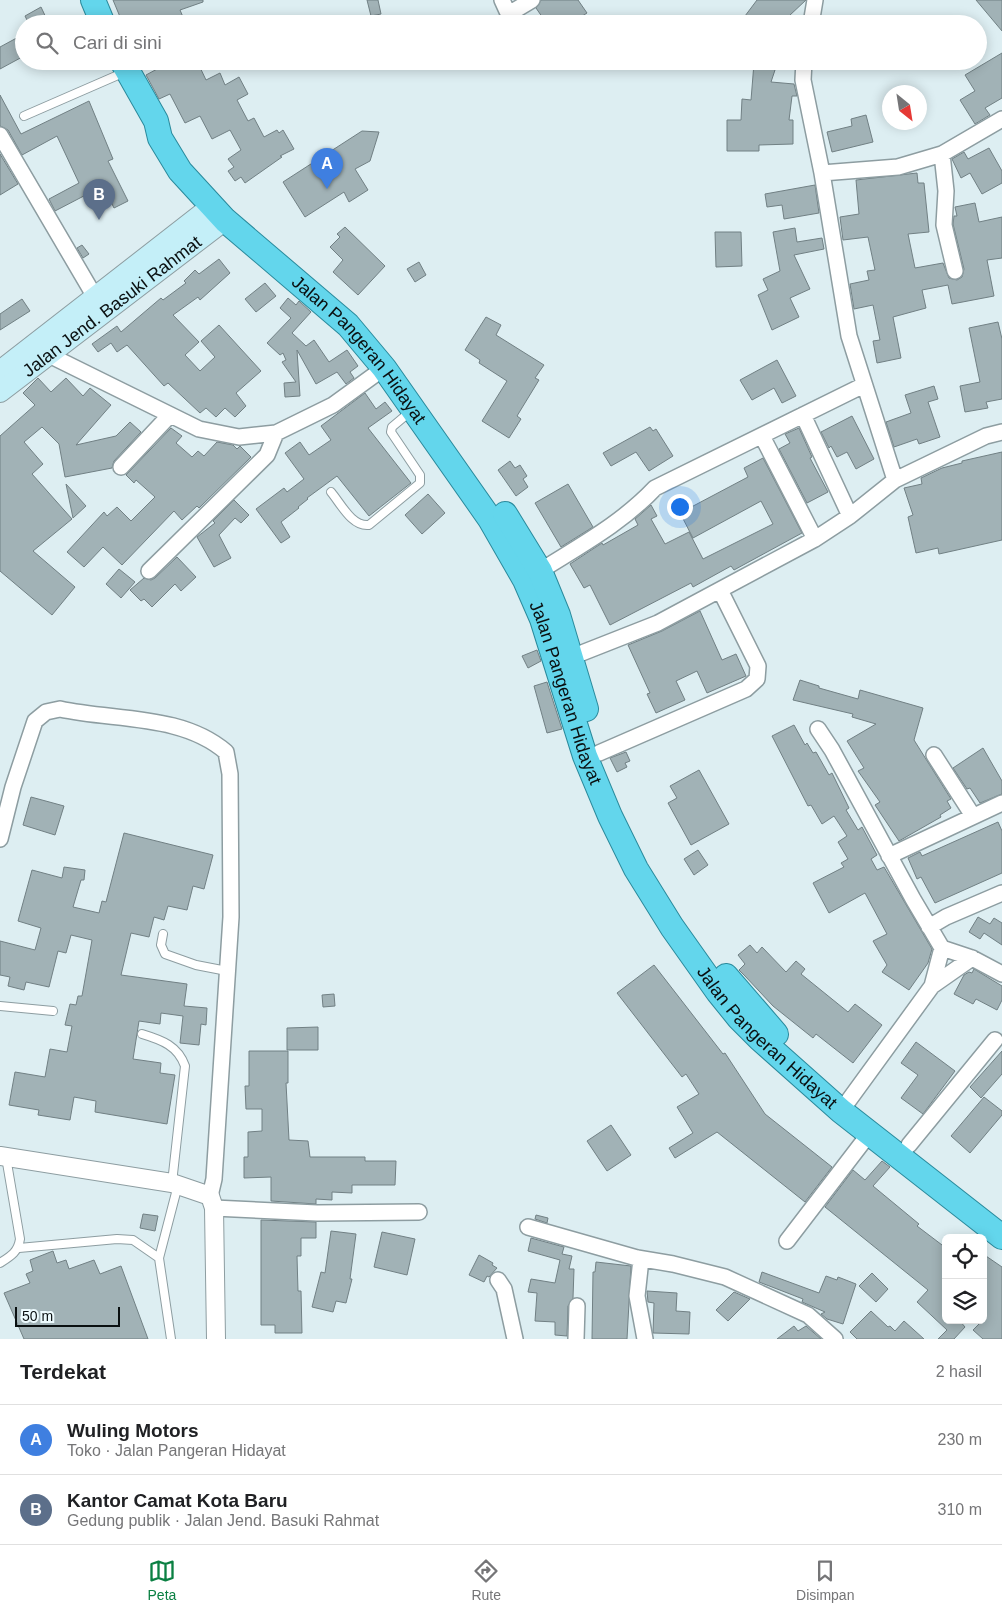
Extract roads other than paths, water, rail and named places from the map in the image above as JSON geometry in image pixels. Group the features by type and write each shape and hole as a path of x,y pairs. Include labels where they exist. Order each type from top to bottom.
{"highway":[{"path":"93,0 99,15"},
{"name":"Jalan Pangeran Hidayat","path":"126,70 156,122 168,132 223,208 348,325 384,368 490,519 525,580 563,661 636,869 667,919 718,992 760,1040 845,1105 909,1145 1002,1216"},
{"name":"Jalan Pangeran Hidayat","path":"223,208 360,316 394,358 499,504 540,570 558,615 563,661"},
{"name":"Jalan Pangeran Hidayat","path":"845,1105 869,1134 1002,1237"}],"main road":[{"name":"Jalan Jend. Basuki Rahmat","path":"0,371 95,297 223,208"},
{"name":"Jalan Jend. Basuki Rahmat","path":"0,392 49,355 223,208"}],"street":[{"path":"502,0 507,11 512,12 532,0"},
{"path":"812,15 815,0"},
{"path":"804,70 803,80 822,173 849,336 895,480"},
{"path":"822,173 898,167 942,154 1002,119"},
{"path":"0,135 95,297"},
{"path":"942,154 946,191 944,225 955,271"},
{"path":"49,355 169,416 199,429 239,437 276,433 333,405 384,368"},
{"path":"540,570 634,510 655,488 864,385"},
{"path":"803,415 850,516"},
{"path":"121,467 169,416"},
{"path":"563,661 658,623 815,539 850,516 895,480 986,436 1002,432"},
{"path":"148,571 267,455 276,433"},
{"path":"762,436 815,539"},
{"path":"600,769 746,689 758,679 758,666 720,590"},
{"path":"0,839 13,788 35,721 46,712 60,709 183,728 211,739 226,752 230,774 231,917 212,1202 216,1339"},
{"path":"818,729 832,750 889,856 942,948 972,958 1002,974"},
{"path":"934,755 973,816"},
{"path":"889,856 1002,803"},
{"path":"929,927 946,917 1002,893"},
{"path":"932,986 942,948"},
{"path":"845,1105 932,986 972,958"},
{"path":"909,1145 995,1040"},
{"path":"787,1241 869,1134"},
{"path":"3,1157 175,1184 212,1202 317,1212 419,1212"},
{"path":"528,1227 642,1259 673,1264 725,1277 808,1314 834,1339"},
{"path":"642,1259 637,1296 645,1339"},
{"path":"498,1280 504,1289 515,1339"},
{"path":"576,1339 577,1306"}],"lane":[{"path":"24,116 116,70"},
{"path":"331,492 356,524 364,526 369,525 420,483 420,476 391,432 392,427 413,409"},
{"path":"163,934 161,945 165,954 196,965 227,971"},
{"path":"0,1006 53,1011"},
{"path":"142,1034 161,1040 180,1054 185,1066 175,1184 159,1258 171,1339"},
{"path":"0,1263 12,1256 19,1248 20,1239 3,1157"},
{"path":"19,1248 117,1239 133,1240 159,1258"}],"place":[{"name":"Wuling Motors","path":"327,189"},
{"name":"Kantor Camat Kota Baru","path":"99,220"}]}
